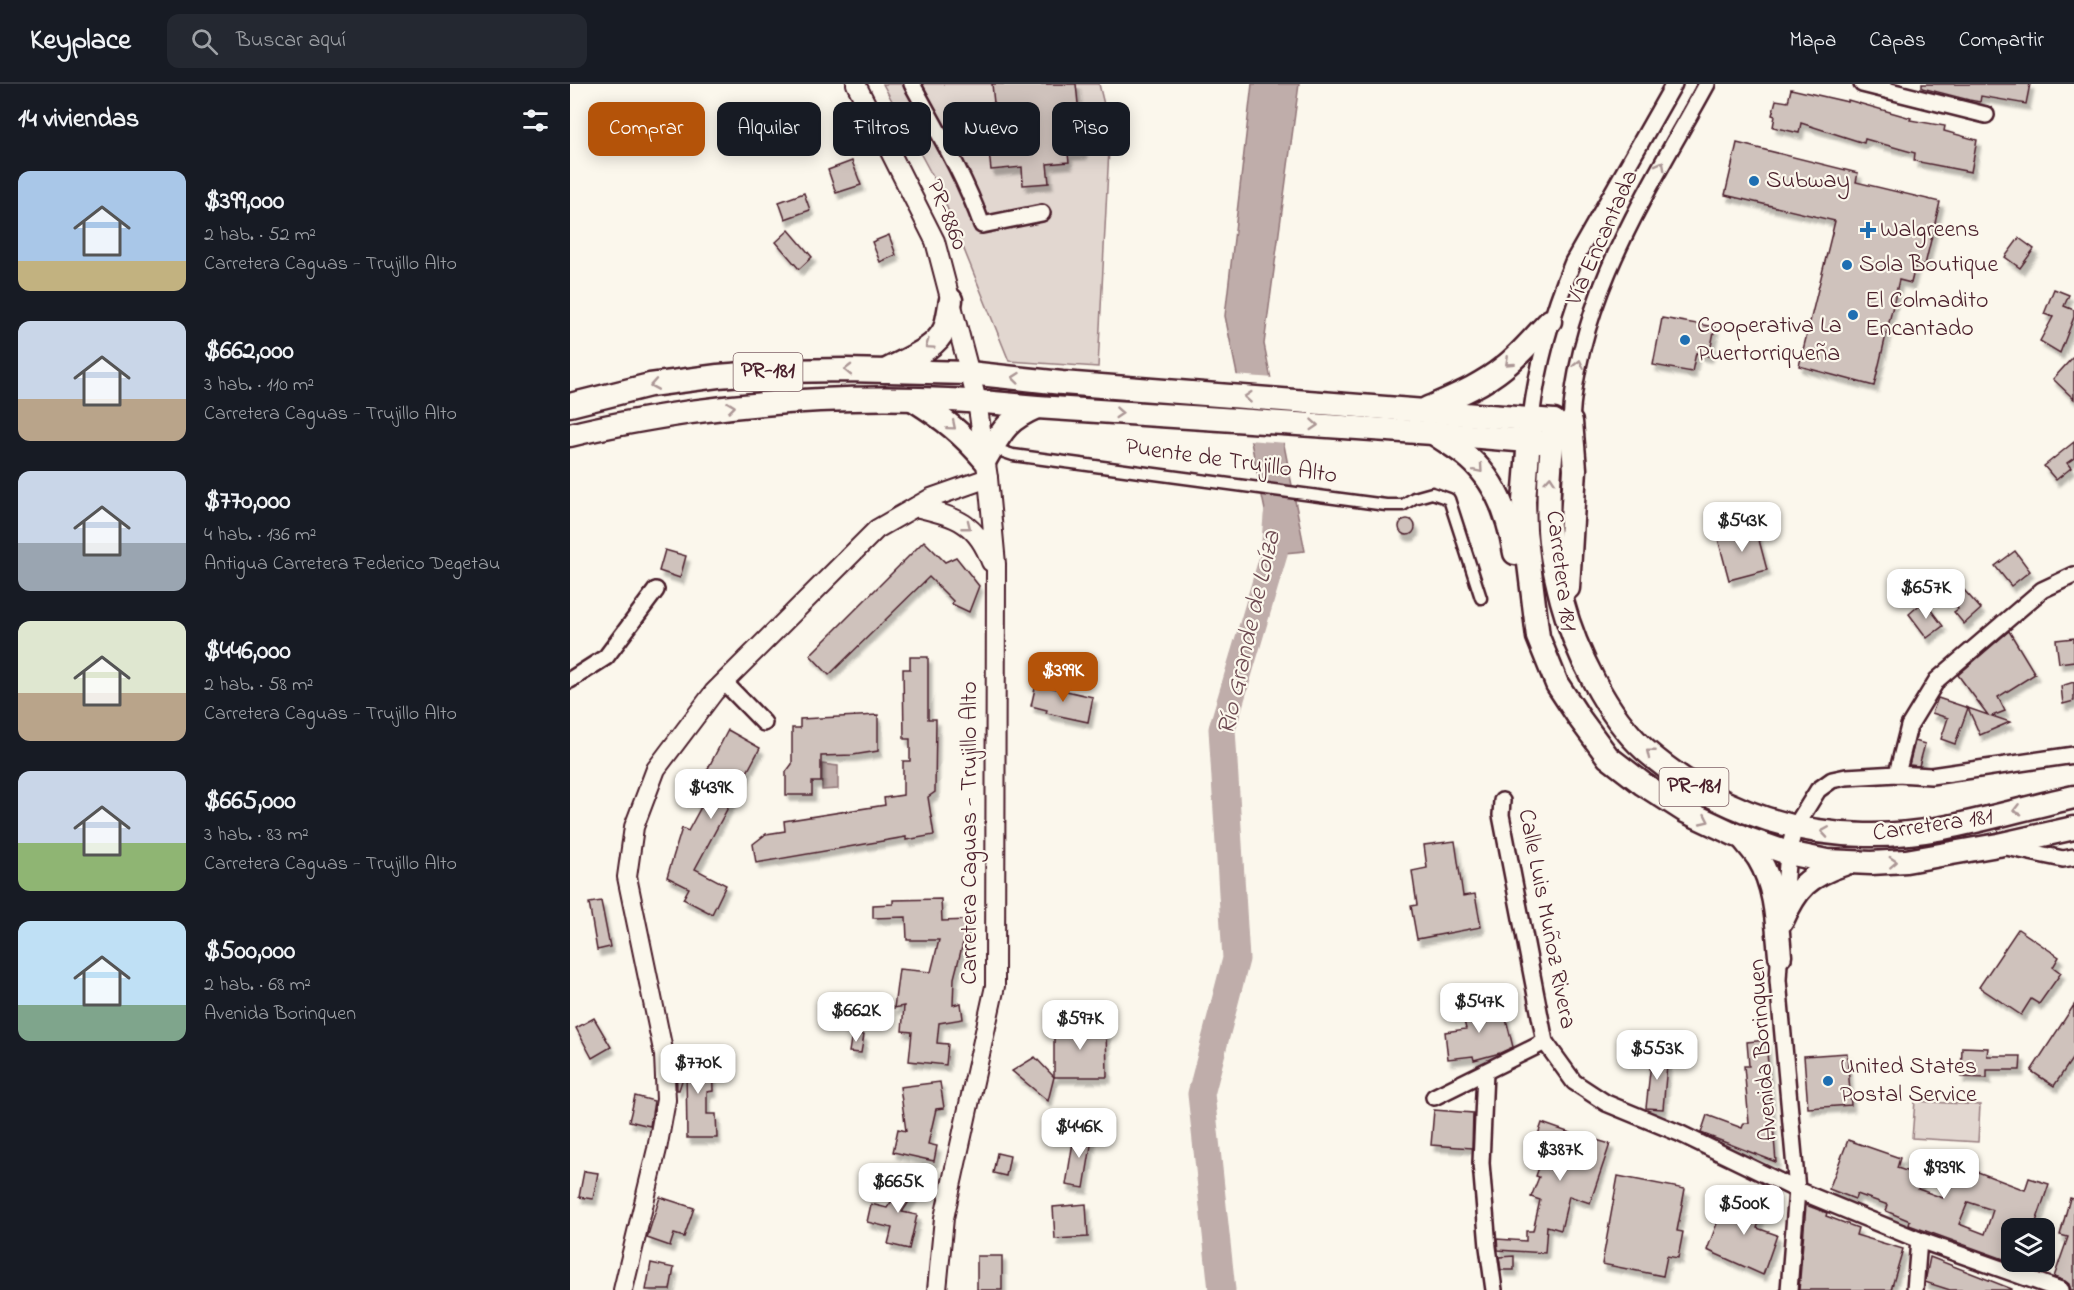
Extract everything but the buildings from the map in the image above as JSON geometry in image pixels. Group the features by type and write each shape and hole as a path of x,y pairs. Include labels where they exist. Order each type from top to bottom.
{"main road":[{"path":"884,372 932,345 946,327 951,300"},
{"path":"1418,409 1478,385 1490,377 1504,367 1550,321"},
{"name":"PR-181","path":"570,405 650,385 718,376 780,371 884,372 969,374 1563,421"},
{"name":"PR-181","path":"570,435 649,418 772,402 850,398 977,401 1061,409 1423,432 1552,443"},
{"path":"912,399 945,419 988,462 1002,432 1018,416 1036,407"},
{"name":"Carretera 181","path":"1531,418 1524,501 1525,531 1538,637 1557,684 1580,719 1608,757 1643,784 1685,811 1741,836 1788,853 1827,861 1871,863 1906,861 1998,845 2074,828"},
{"path":"1563,421 1575,469 1569,554 1568,622"},
{"name":"Carretera 181","path":"1563,421 1552,443 1548,531 1558,587 1568,622 1596,684 1616,714 1644,749 1690,784 1707,794 1765,819 1834,834 1864,836 1942,829 2074,797"},
{"path":"1423,432 1469,458 1485,475 1499,497 1512,535 1523,597 1538,637"},
{"path":"1741,836 1759,859 1769,883 1776,914 1780,956"},
{"path":"1782,921 1794,896 1812,878 1851,862"}],"street":[{"name":"PR-8860","path":"856,84 935,241 969,374"},
{"path":"912,84 947,147 974,202 982,225 1042,213"},
{"name":"Vía Encantada","path":"1531,418 1538,371 1550,321 1573,262 1674,84"},
{"name":"Vía Encantada","path":"1563,421 1572,401 1581,352 1595,305 1610,268 1640,204 1707,84"},
{"path":"1862,84 1986,115"},
{"name":"Carretera Caguas - Trujillo Alto","path":"937,1290 944,1218 995,986 996,573 988,462 977,401 969,374"},
{"name":"Puente de Trujillo Alto","path":"988,462 1013,455 1386,505 1403,506 1414,498 1432,493 1449,499 1481,598"},
{"path":"624,1290 666,1100 664,1055 627,877 634,827 656,769 714,692 877,529 988,462"},
{"path":"916,507 952,516 971,527 985,545 996,573"},
{"path":"1897,774 1909,726 1937,680 2042,590 2074,575"},
{"path":"570,680 606,657 656,590"},
{"path":"724,682 764,723"},
{"name":"Avenida Borinquen","path":"1789,1290 1797,1190 1778,980 1788,853 1795,827 1818,790 1832,780 1897,774 1931,776 2074,755"},
{"name":"Calle Luis Muñoz Rivera","path":"1502,801 1501,815 1545,1042 1574,1082 1606,1103 1679,1133 1797,1190 1919,1240 2061,1290"},
{"path":"1998,845 2068,858"},
{"path":"1434,1097 1545,1042"},
{"path":"1485,1072 1481,1163 1494,1290"},
{"path":"1915,1290 1919,1240"}],"shaded area":[{"path":"883,84 1099,84 1103,102 1052,102 1052,156 1109,156 1098,367 1009,361 940,190 922,156 931,156 931,102 893,102"},
{"path":"1252,84 1299,84 1264,344 1305,551 1274,554 1225,316"},
{"path":"822,764 838,766 838,789 822,790"},
{"path":"1915,1101 1980,1105 1978,1142 1912,1138"}],"pier":[{"path":"1234,375 1274,378 1287,443 1248,440"}],"waterway":[{"name":"Río Grande de Loíza","path":"1222,1290 1201,1094 1236,959 1222,729 1274,554 1277,516"}],"place":[{"name":"Subway","path":"1754,181"},
{"name":"Walgreens","path":"1868,230"},
{"name":"Sola Boutique","path":"1847,265"},
{"name":"El Colmadito Encantado","path":"1853,315"},
{"name":"Cooperativa La Puertorriqueña","path":"1685,340"},
{"name":"United States Postal Service","path":"1828,1081"}]}
